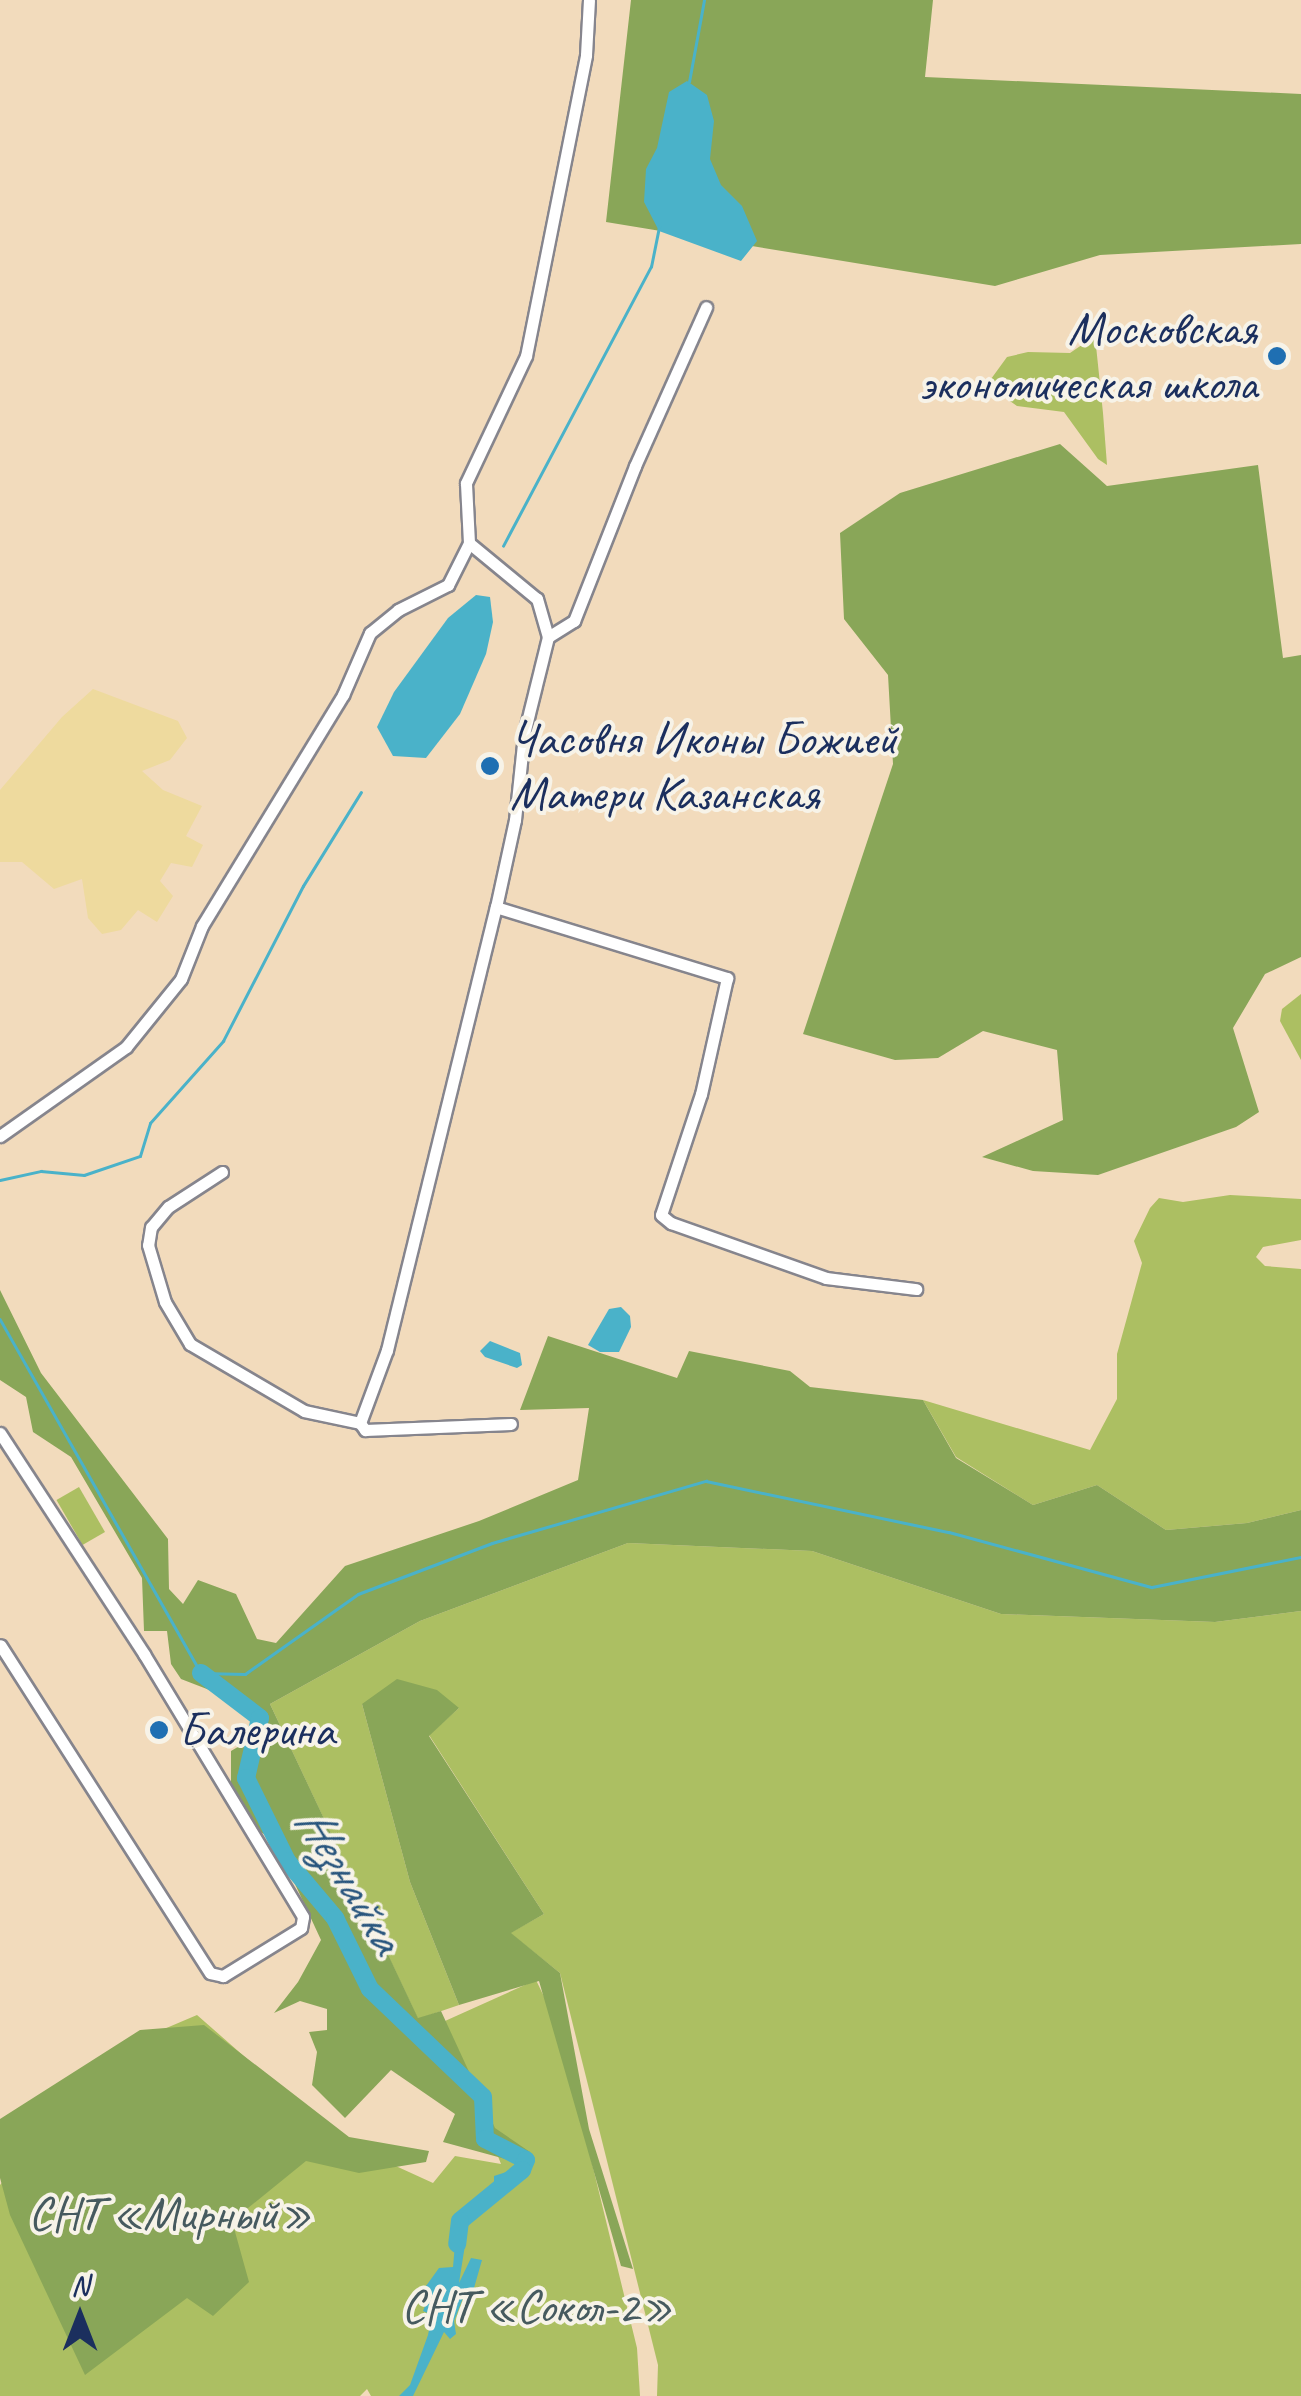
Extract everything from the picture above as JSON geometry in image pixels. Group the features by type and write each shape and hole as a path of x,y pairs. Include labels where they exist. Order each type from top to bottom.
{"street":[{"path":"0,1136 126,1047 181,979 202,926 343,696 370,633 398,610 448,585 469,543 466,483 526,356 586,55 590,0"},
{"path":"548,636 574,620 635,466 706,307"},
{"path":"360,1424 387,1350 496,907 515,820 524,734 548,636 537,599 469,543"},
{"path":"496,907 727,978 701,1094 662,1215 671,1223 826,1278 916,1289"},
{"path":"222,1172 168,1207 151,1227 148,1245 165,1302 190,1344 211,1360 304,1411 360,1424 365,1430 511,1424"},
{"path":"0,1433 164,1687 303,1917 301,1928 222,1976 210,1972 0,1644"}],"green space":[{"path":"631,0 933,0 925,77 1301,94 1301,244 1100,255 995,286 606,222"},
{"path":"1095,336 1107,465 1098,459 1064,412 1017,406 1000,394 991,379 1007,357 1028,352 1070,353"},
{"path":"1060,444 1107,486 1258,465 1283,658 1301,655 1301,957 1265,974 1233,1028 1259,1112 1236,1127 1098,1175 1033,1171 982,1157 1063,1120 1057,1050 983,1031 938,1058 895,1060 803,1034 893,764 888,675 844,619 840,533 900,493"},
{"path":"1301,994 1301,1060 1280,1021 1282,1009"},
{"path":"1230,1195 1301,1199 1301,1240 1263,1247 1256,1257 1265,1266 1301,1269 1301,1510 1247,1523 1166,1530 1097,1485 1033,1505 956,1457 923,1400 1090,1450 1117,1399 1117,1354 1142,1263 1134,1241 1150,1208 1159,1198 1183,1202"},
{"path":"0,1290 41,1373 168,1539 169,1589 183,1604 198,1580 236,1594 257,1639 276,1643 345,1566 479,1521 578,1480 589,1408 520,1410 548,1336 677,1378 689,1351 790,1371 810,1387 923,1400 956,1458 1033,1505 1097,1485 1166,1530 1247,1523 1301,1510 1301,1611 1215,1622 1001,1614 812,1551 628,1543 420,1621 270,1704 418,2018 441,2011 495,2128 530,2152 528,2165 443,2142 455,2114 391,2070 345,2118 312,2085 317,2052 309,2032 327,2030 327,2009 300,2001 274,2013 298,1982 321,1940 275,1841 248,1824 231,1794 231,1751 263,1732 225,1696 181,1679 171,1664 167,1631 144,1631 142,1578 71,1457 33,1432 26,1397 0,1380"},
{"path":"79,1487 105,1532 82,1545 56,1500"},
{"path":"628,1543 812,1551 1001,1614 1215,1622 1301,1611 1301,2396 657,2396 658,2365 560,1973 510,1933 544,1914 429,1735 459,1708 362,1704 410,1882 459,2005 418,2019 270,1704 420,1621"},
{"path":"397,1679 437,1690 459,1708 429,1736 544,1914 511,1933 560,1973 589,2129 633,2269 621,2266 539,1981 459,2005 410,1882 362,1704"},
{"name":"СНТ «Сокол-2»","path":"536,1980 559,2028 637,2348 640,2396 371,2396 367,2389 360,2396 0,2396 0,2185 117,2049 197,2015 341,2141 433,2183 455,2156 501,2164 445,2021"},
{"name":"СНТ «Мирный»","path":"204,2025 349,2137 429,2151 426,2162 359,2173 306,2161 232,2221 249,2282 213,2316 187,2298 85,2375 10,2215 0,2178 0,2119 140,2030"}],"sand":[{"path":"93,689 178,721 187,738 170,760 142,771 163,790 202,806 186,836 203,845 192,867 171,863 160,881 173,896 157,922 138,910 121,930 102,934 88,918 82,879 54,889 22,862 0,862 0,790 62,717"}],"water":[{"path":"687,81 707,95 714,121 710,159 721,185 742,206 757,241 741,261 659,231 644,202 646,169 657,148 669,92"},
{"path":"476,595 490,597 493,622 486,654 460,714 426,758 393,756 377,727 394,692 448,618"},
{"path":"621,1307 630,1316 631,1327 619,1352 600,1352 588,1345 609,1309"},
{"path":"490,1341 520,1353 522,1365 517,1368 485,1357 480,1351"},
{"path":"521,2167 529,2170 526,2178 499,2189 488,2200 484,2196 494,2187 494,2176"},
{"path":"457,2221 464,2221 465,2245 459,2283 471,2258 482,2260 474,2288 463,2298 454,2321 456,2334 450,2339 444,2332 413,2396 399,2396 410,2385 428,2335 432,2315 423,2311 429,2296 426,2286 439,2268 453,2267"}],"waterway":[{"path":"689,82 704,0"},
{"path":"503,546 651,267 659,227"},
{"path":"0,1180 41,1171 84,1175 140,1156 150,1123 223,1041 303,886 361,792"},
{"path":"0,1319 201,1673 245,1674 358,1594 492,1543 706,1481 949,1532 1152,1587 1301,1557"},
{"name":"Незнайка","path":"201,1673 260,1718 246,1778 287,1861 335,1918 370,1989 483,2097 485,2139 526,2160 522,2170 460,2221 457,2244"}],"place":[{"name":"Московская экономическая школа","path":"1277,356"},
{"name":"Часовня Иконы Божией Матери Казанская","path":"490,766"},
{"name":"Балерина","path":"159,1730"}]}
